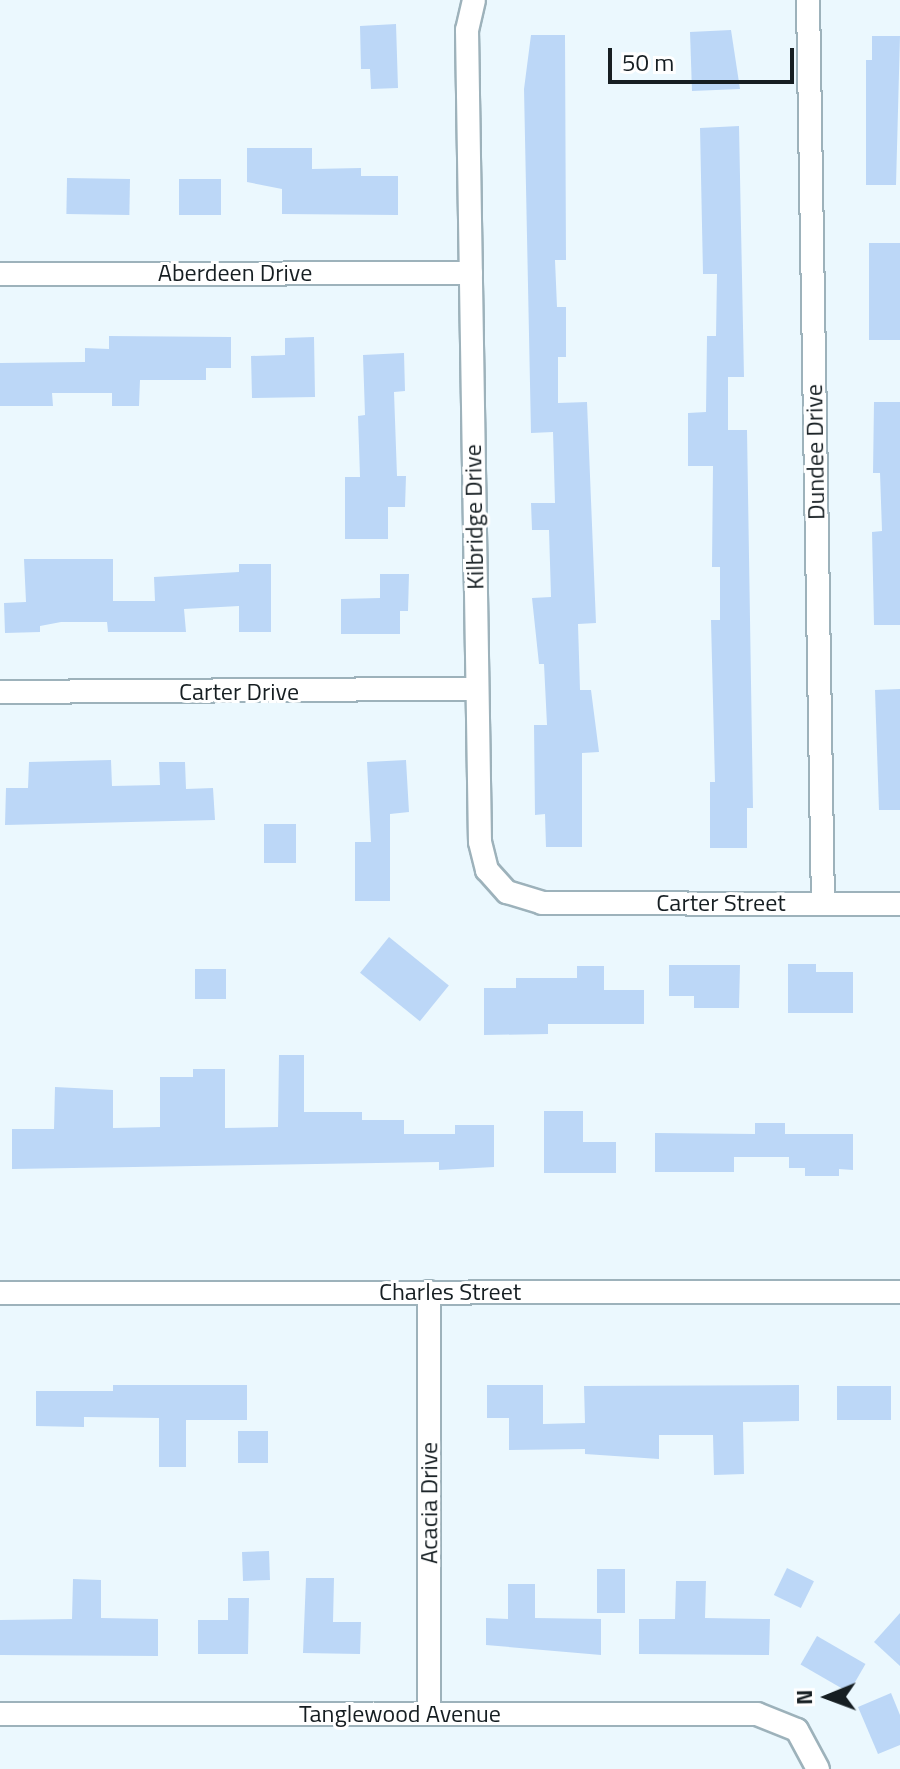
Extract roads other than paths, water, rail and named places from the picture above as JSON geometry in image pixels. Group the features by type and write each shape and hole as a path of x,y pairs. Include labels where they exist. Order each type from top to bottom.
{"street":[{"name":"Kilbridge Drive","path":"474,0 467,30 477,689 484,859 507,892 542,903"},
{"name":"Dundee Drive","path":"808,0 823,903"},
{"name":"Aberdeen Drive","path":"0,274 471,273"},
{"name":"Carter Drive","path":"0,692 477,689"},
{"name":"Carter Street","path":"542,903 900,904"},
{"name":"Acacia Drive","path":"429,1292 429,1714"},
{"name":"Charles Street","path":"0,1293 900,1292"},
{"name":"Tanglewood Avenue","path":"0,1714 757,1714 797,1730 818,1769"}]}
